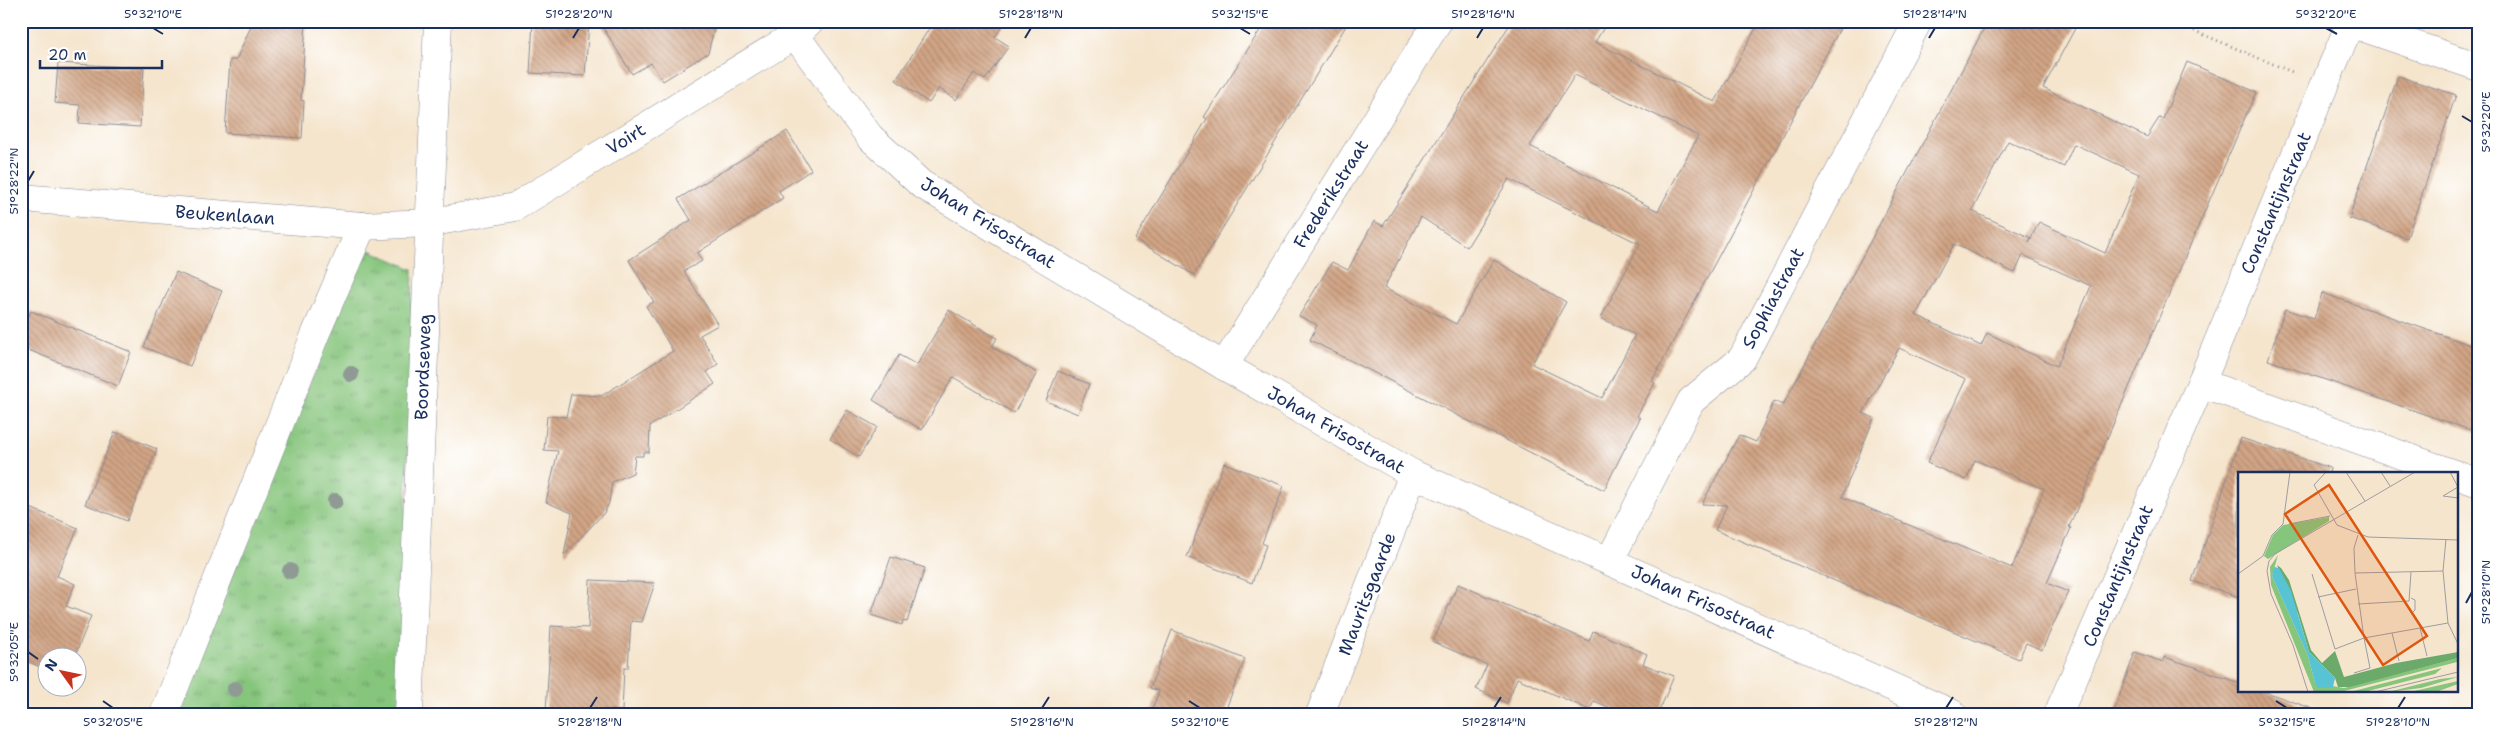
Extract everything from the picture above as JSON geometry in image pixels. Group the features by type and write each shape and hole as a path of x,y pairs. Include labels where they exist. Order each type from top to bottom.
{"street":[{"name":"Boordseweg","path":"409,714 428,223 438,21"},
{"name":"Frederikstraat","path":"1224,366 1438,21"},
{"name":"Sophiastraat","path":"1610,560 1691,401 1742,359 1918,21"},
{"name":"Constantijnstraat","path":"2058,714 2201,383 2351,22 2479,67"},
{"name":"Voirt","path":"428,223 515,207 802,28"},
{"name":"Johan Frisostraat","path":"802,28 870,137 921,184 1224,366 1413,474 1953,714"},
{"name":"Beukenlaan","path":"21,198 362,226 428,223"},
{"path":"164,714 315,335 362,226"},
{"path":"2201,383 2449,472"},
{"name":"Mauritsgaarde","path":"1320,714 1413,474"},
{"path":"2458,475 2479,483"}],"path":[{"path":"2171,21 2325,86"}],"green space":[{"path":"365,248 413,269 400,714 176,714"}],"building":[{"path":"268,21 306,21 301,100 304,101 302,138 225,133 230,60 236,60 252,24 268,25"},
{"path":"533,21 589,21 585,76 530,73"},
{"path":"599,21 716,21 708,53 663,81 651,63 632,74"},
{"path":"934,21 1006,21 995,37 1009,46 985,80 974,73 956,100 939,88 929,103 896,80"},
{"path":"1266,21 1349,21 1194,275 1135,239 1207,119 1204,117"},
{"path":"1512,21 1608,21 1595,42 1715,102 1760,21 1844,21 1652,381 1655,383 1637,416 1640,418 1604,490 1310,340 1317,325 1299,316 1332,262 1348,270 1374,221 1383,226","holes":["1575,75 1698,136 1658,211 1530,146","1509,179 1640,244 1601,318 1635,335 1602,398 1532,364 1566,302 1494,260 1456,324 1384,288 1421,217 1467,247"]},
{"path":"1988,21 2079,21 2043,88 2147,137 2159,118 2163,119 2187,62 2256,92 2069,527 2071,528 2047,583 2068,592 2042,650 2026,643 2019,659 1715,530 1727,505 1702,504 1739,435 1756,442 1774,401 1783,405","holes":["2008,141 2064,167 2074,144 2139,174 2105,253 2039,222 2031,238 1972,211","1954,244 2015,273 2023,255 2091,286 2057,366 1987,333 1981,346 1916,315","1899,348 1966,379 1927,463 1966,480 1975,460 2044,489 2012,568 1842,497 1874,418 1863,413"]},
{"path":"58,63 144,68 140,127 79,123 80,105 55,103"},
{"path":"2398,76 2456,95 2407,238 2349,218"},
{"path":"787,131 811,170 779,191 783,198 697,253 702,261 684,271 718,325 700,335 718,364 707,372 715,384 650,426 649,452 643,452 643,456 635,456 633,473 612,482 609,503 604,513 564,555 572,513 546,502 558,451 544,450 547,416 566,417 571,394 601,396 673,351 646,306 654,302 629,260 691,220 678,199"},
{"path":"176,272 222,291 190,366 144,347"},
{"path":"2322,293 2479,348 2479,433 2268,360 2285,309 2314,319"},
{"path":"949,310 997,338 992,347 1037,373 1014,413 953,377 922,430 873,400 899,355 917,365"},
{"path":"31,311 131,352 118,386 21,347 21,334"},
{"path":"1058,371 1089,384 1078,414 1046,401"},
{"path":"847,410 877,427 859,457 830,439"},
{"path":"115,432 157,449 127,521 85,504"},
{"path":"2241,438 2330,468 2329,472 2238,472 2238,597 2192,581"},
{"path":"1224,463 1284,486 1262,543 1266,545 1252,583 1187,557"},
{"path":"21,504 78,528 57,576 75,584 66,606 91,616 78,648 38,648 38,666 21,659"},
{"path":"891,557 925,568 907,622 903,621 902,625 871,615"},
{"path":"590,580 655,583 642,622 631,621 628,668 624,668 622,711 600,709 600,714 546,712 551,626 588,628"},
{"path":"1458,584 1589,641 1593,631 1647,654 1643,664 1674,676 1658,714 1625,714 1594,701 1590,710 1517,678 1507,703 1476,689 1487,665 1433,642"},
{"path":"1172,630 1245,659 1224,714 1150,714 1159,691 1150,688"},
{"path":"2135,652 2163,662 2164,657 2238,683 2238,692 2266,692 2313,709 2312,714 2113,714"}]}
